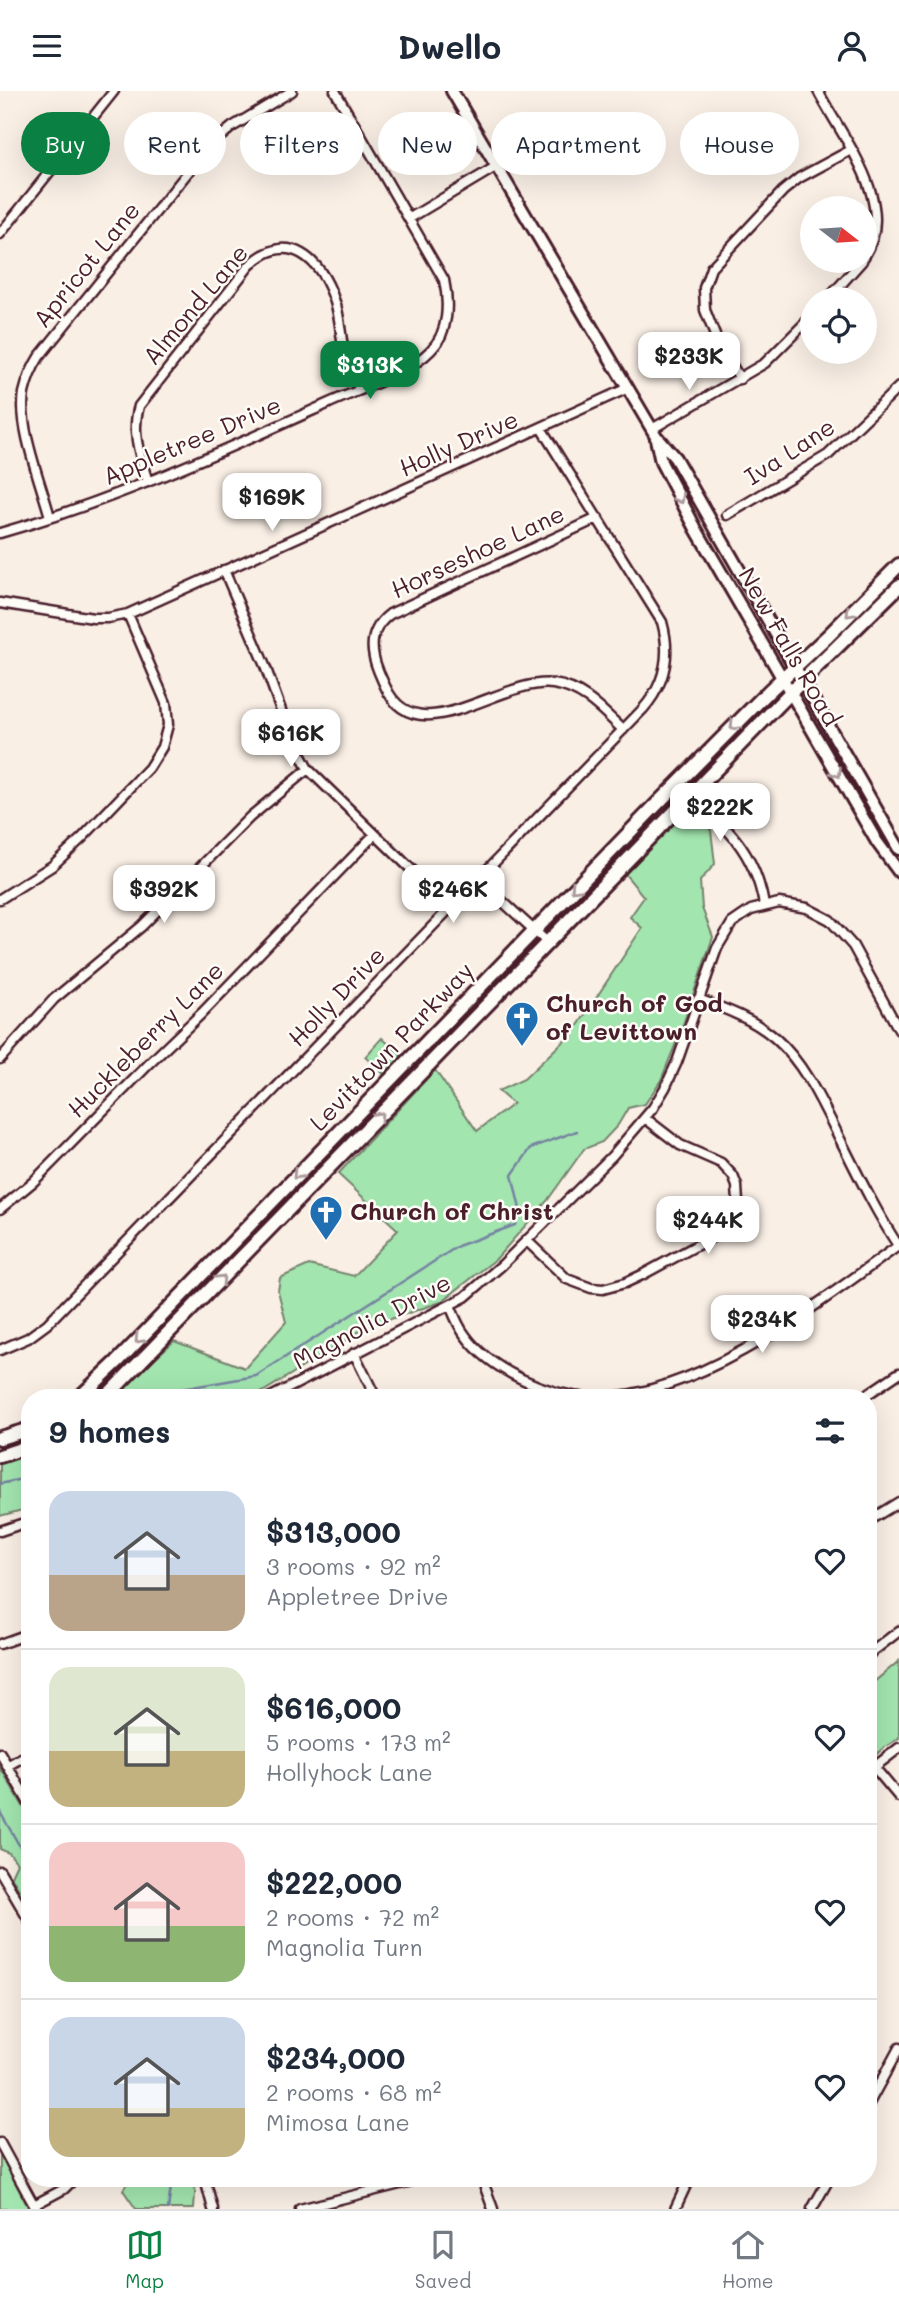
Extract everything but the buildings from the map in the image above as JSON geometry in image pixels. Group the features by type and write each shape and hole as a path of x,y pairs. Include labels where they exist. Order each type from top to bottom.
{"main road":[{"name":"New Falls Road","path":"452,91 491,156"},
{"name":"New Falls Road","path":"502,175 654,433 675,458 899,849"},
{"name":"New Falls Road","path":"654,433 661,462 696,529 877,842 899,871"},
{"name":"Levittown Parkway","path":"88,1389 677,784 899,565"},
{"name":"Levittown Parkway","path":"114,1389 790,692 899,586"},
{"path":"0,1439 21,1432"},
{"path":"0,1456 21,1449"}],"street":[{"path":"0,234 114,91"},
{"name":"Apricot Lane","path":"50,517 24,419 24,393 31,370 51,340 209,146 232,127 292,91"},
{"name":"Appletree Drive","path":"0,533 148,481 223,451 412,365 431,349 442,332 448,303 444,280 335,91"},
{"path":"818,91 867,179 873,196"},
{"path":"740,379 716,338 705,310 704,288 711,268 783,191 851,150"},
{"path":"410,218 491,170"},
{"name":"Almond Lane","path":"148,481 135,433 135,417 139,406 249,266 263,253 281,248 299,252 312,261 321,273 335,300 344,355 360,390"},
{"path":"838,287 851,273"},
{"path":"654,433 778,352 800,329"},
{"name":"Iva Lane","path":"727,515 828,455 899,387"},
{"name":"Holly Drive","path":"0,603 93,618 128,614 628,388"},
{"name":"Holly Drive","path":"0,1350 28,1338 47,1324 649,702 663,677 666,662 665,633 656,610 541,428"},
{"name":"Horseshoe Lane","path":"598,518 390,614 376,629 373,649 377,667 393,701 399,708 420,717 440,714 528,685 550,683 581,693 623,730"},
{"path":"223,570 265,666 290,735 309,769 450,907"},
{"path":"0,899 52,866 141,777 162,747 168,725 166,703 128,614"},
{"path":"0,1059 54,999 142,926 250,817 309,769"},
{"path":"677,784 722,824 744,851 755,871 764,905 807,908 830,920 853,946 899,1030"},
{"name":"Huckleberry Lane","path":"0,1209 33,1182 374,835"},
{"path":"478,879 547,942"},
{"name":"Magnolia Drive","path":"286,1389 450,1305 481,1283 612,1156 645,1118 665,1088 677,1062 717,948 726,931 740,916 764,905"},
{"path":"654,1389 708,1368 795,1318 899,1246 815,1091 788,1051 766,1031 743,1016 698,999"},
{"path":"526,1240 567,1279 591,1288 603,1289 642,1275 725,1230 735,1215 738,1203 737,1186 733,1176 721,1163 680,1145 645,1118"},
{"path":"450,1305 456,1320 473,1345 514,1375 544,1389"},
{"path":"354,1353 372,1389"},
{"path":"875,1389 899,1373"},
{"path":"877,1515 899,1502"},
{"path":"0,1531 21,1524"},
{"path":"877,1648 899,1631"},
{"path":"0,1644 21,1636"},
{"path":"877,1764 899,1748"},
{"path":"0,1753 21,1790"},
{"path":"7,1766 21,1758"},
{"path":"877,1775 899,1797"},
{"path":"0,1871 21,1906"},
{"path":"877,2088 899,2048"},
{"path":"0,2143 21,2181"},
{"path":"24,2187 35,2207 66,2187"},
{"path":"207,2187 213,2209"},
{"path":"300,2209 388,2187"},
{"path":"485,2187 493,2209"},
{"path":"675,2209 685,2187"},
{"path":"812,2209 824,2187"}],"green space":[{"path":"687,809 711,830 715,864 700,881 702,908 713,937 661,1080 645,1104 628,1108 618,1125 602,1142 584,1149 547,1201 496,1259 441,1302 367,1327 267,1389 120,1389 174,1341 245,1368 286,1322 278,1291 280,1278 309,1265 354,1276 398,1230 338,1174 435,1070 477,1131 513,1104 498,1091 524,1079 575,1030 642,928 630,917 644,897 625,874"},
{"path":"382,1038 402,1056 385,1075 365,1057"},
{"path":"21,1450 21,1510 0,1516 0,1458"},
{"path":"899,1661 899,1738 877,1754 877,1679"},
{"path":"0,1767 21,1803 21,1893 11,1876 17,1863 9,1853 0,1849"},
{"path":"0,2153 29,2209 0,2209"},
{"path":"125,2187 195,2187 194,2209 136,2209 123,2190"}],"waterway":[{"path":"181,1389 256,1376 458,1246 515,1225 520,1209 512,1175 531,1148 577,1131"},
{"path":"0,1484 21,1479"},
{"path":"0,1812 21,1848"},
{"path":"168,2209 171,2187"}],"place":[{"name":"Church of God of Levittown","path":"522,1048"},
{"name":"Church of Christ","path":"326,1242"}]}
